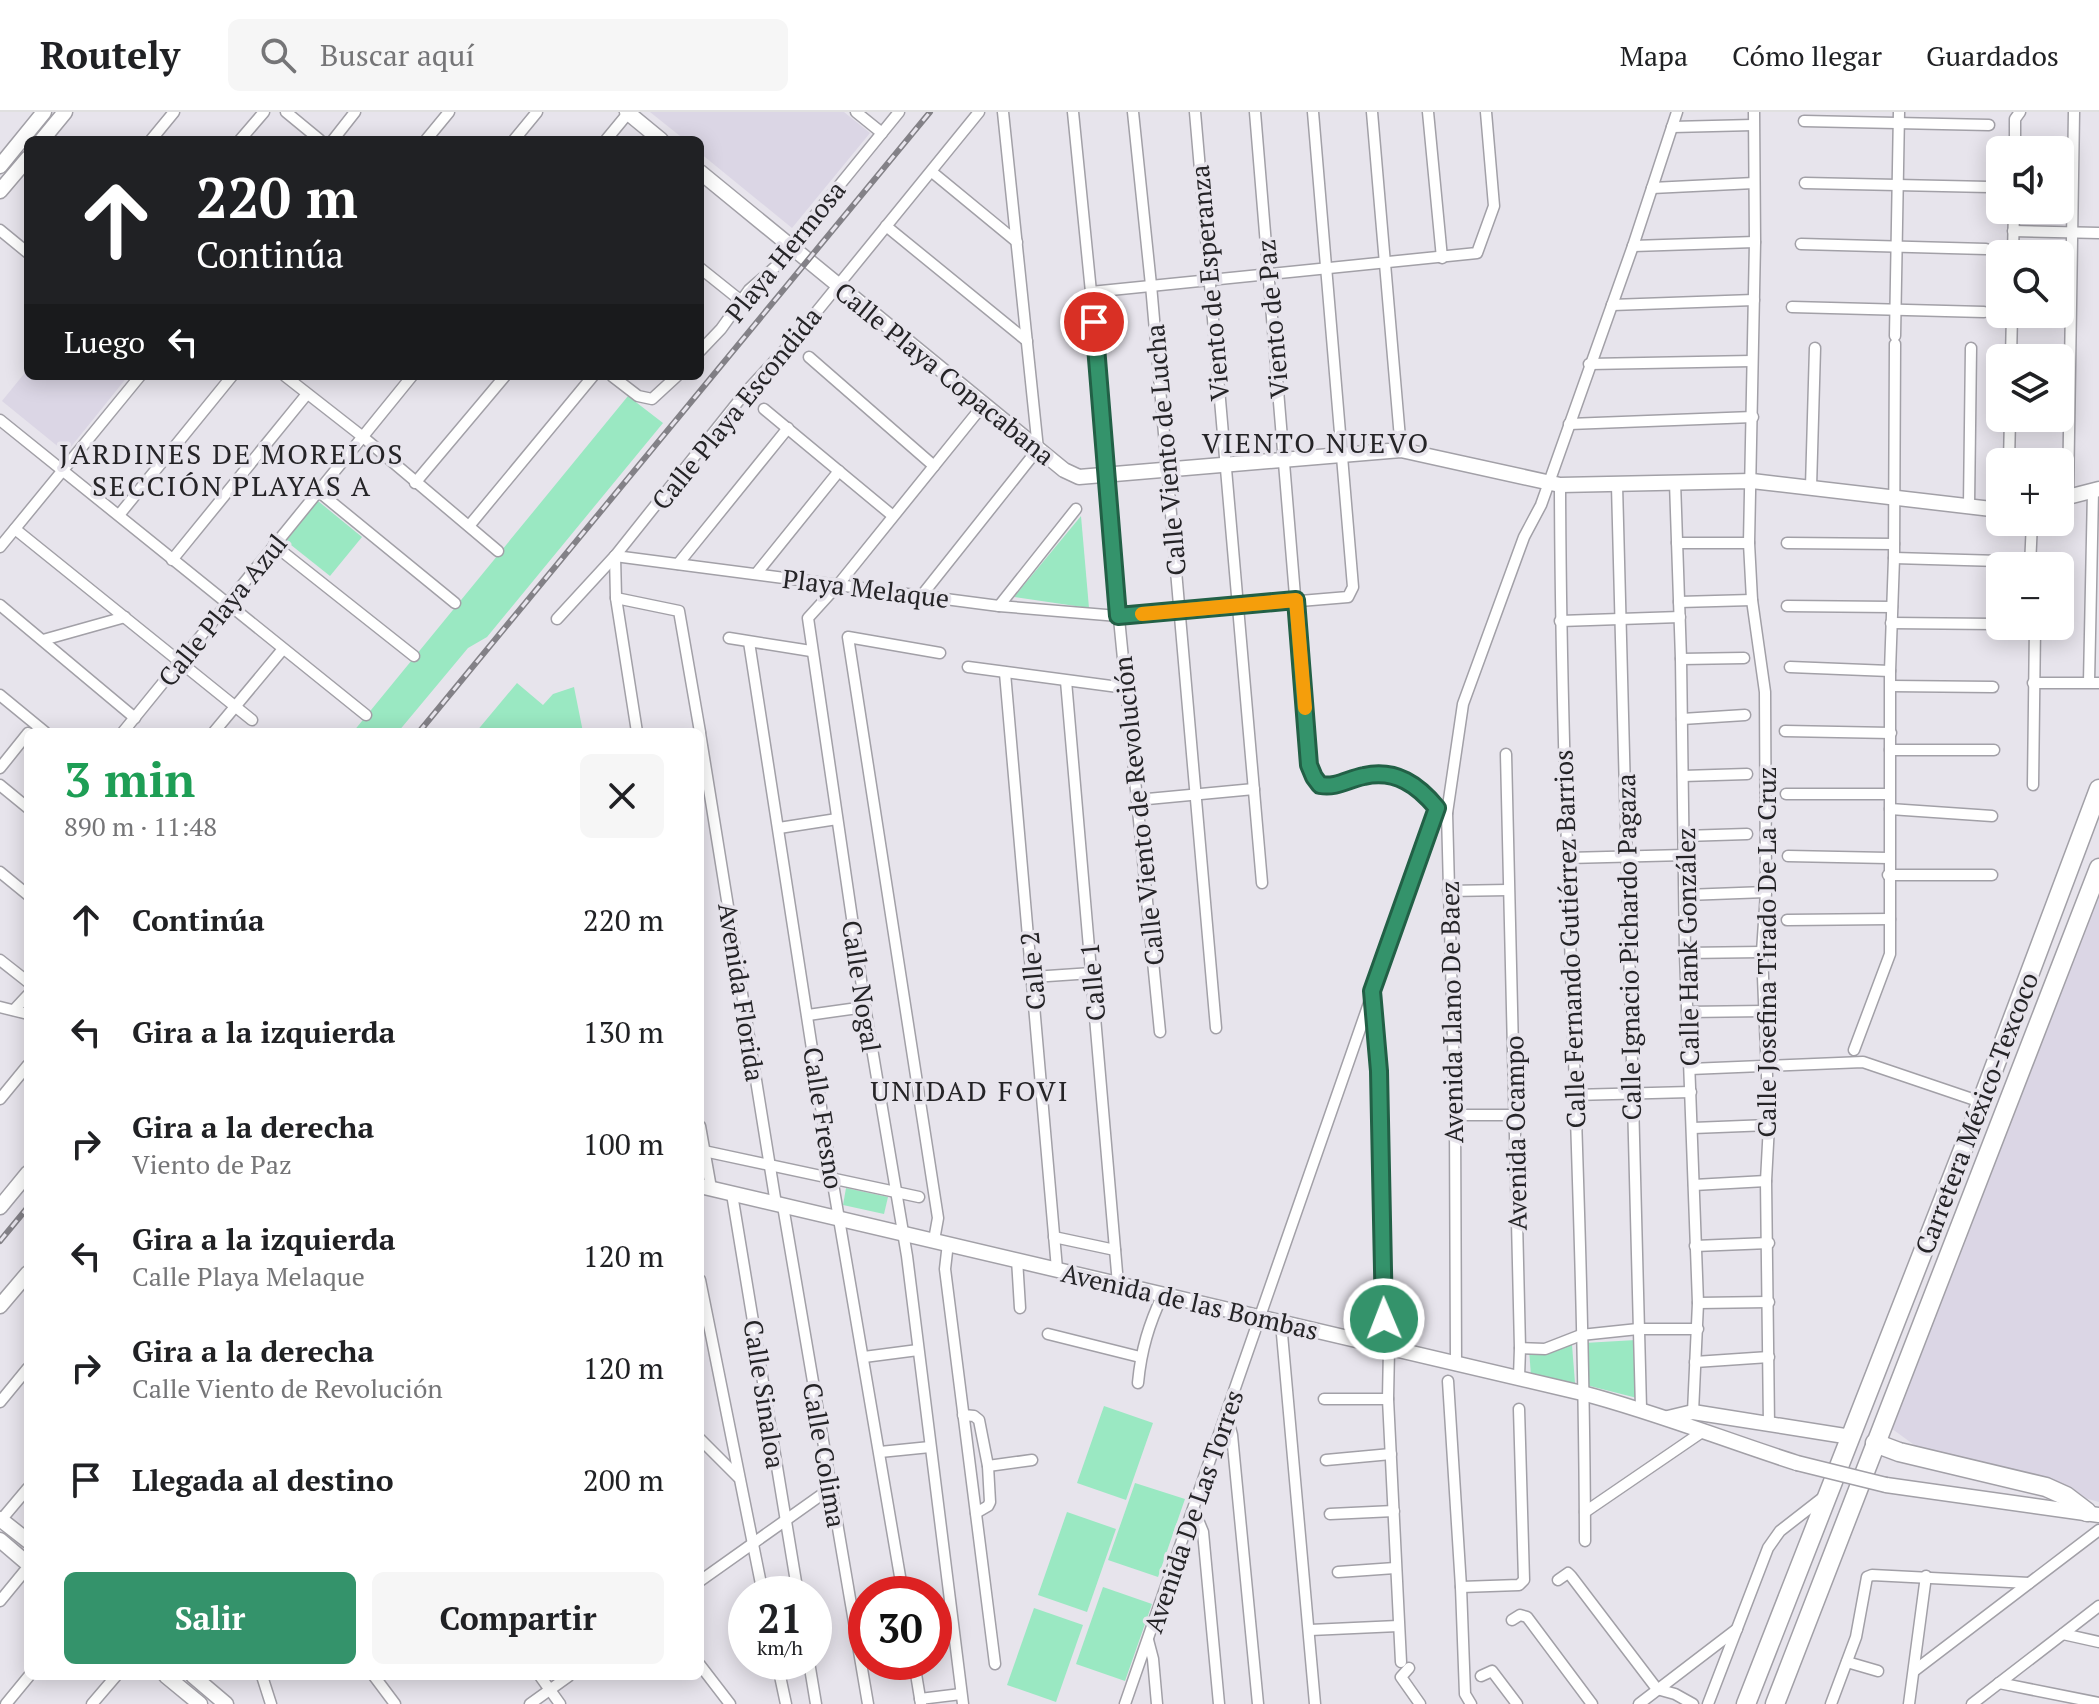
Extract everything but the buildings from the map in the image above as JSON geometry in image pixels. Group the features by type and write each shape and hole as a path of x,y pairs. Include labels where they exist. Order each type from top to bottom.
{"highway":[{"name":"Carretera México-Texcoco","path":"1746,1704 1981,1102 2099,789"},
{"name":"Carretera México-Texcoco","path":"1775,1704 2099,868"},
{"path":"2020,999 2022,1007 2029,1013 2037,1013 2044,1008"},
{"path":"2011,1024 2017,1019 2025,1019 2032,1023 2035,1030"},
{"path":"1875,1443 1899,1452 2046,1487 2093,1514"}],"street":[{"path":"24,136 44,112"},
{"path":"45,136 65,112"},
{"path":"154,136 174,112"},
{"path":"243,136 264,112"},
{"path":"286,112 315,136"},
{"path":"336,136 355,112"},
{"path":"429,136 449,112"},
{"path":"517,136 537,112"},
{"path":"609,136 628,112 656,136"},
{"path":"856,112 882,133"},
{"name":"Playa Hermosa","path":"704,347 721,329 740,300 792,248 803,230 899,112"},
{"name":"Calle Playa Escondida","path":"557,619 615,556 745,393 792,342 979,112"},
{"path":"922,595 1038,449 1003,112"},
{"name":"Calle Viento de Revolución","path":"1073,112 1118,616 1160,1032"},
{"name":"Calle Viento de Lucha","path":"1133,112 1216,1028"},
{"name":"Viento de Esperanza","path":"1195,112 1262,883"},
{"name":"Viento de Paz","path":"1255,112 1309,765 1320,785 1332,787 1365,775 1388,775 1410,781 1442,810"},
{"path":"1313,112 1342,454"},
{"path":"1372,112 1401,450"},
{"path":"1428,112 1442,258"},
{"path":"1091,292 1477,253 1494,206 1486,112"},
{"name":"Avenida Llano De Baez","path":"1456,1365 1455,1115 1448,891 1442,810 1463,704 1524,537 1554,484 1569,424 1677,112"},
{"name":"Calle Josefina Tirado De La Cruz","path":"1754,112 1753,417 1749,543 1752,600 1765,692 1766,892 1762,952 1769,1125 1766,1181 1769,1425"},
{"path":"2065,344 2072,232 2074,112"},
{"path":"2017,136 2019,113"},
{"path":"1854,1050 1888,962 1899,118"},
{"path":"1804,121 1899,118 1989,125"},
{"path":"1672,127 1753,125"},
{"path":"0,166 24,137"},
{"path":"2,185 24,165"},
{"path":"932,172 1017,242"},
{"name":"Calle Playa Copacabana","path":"704,175 1071,475 1105,477 1401,450 1554,484"},
{"path":"1652,188 1754,183"},
{"path":"1805,183 1986,187"},
{"path":"2013,224 2013,240"},
{"path":"886,226 1027,341"},
{"path":"0,230 24,250"},
{"path":"2013,231 2099,233"},
{"path":"1633,246 1755,242"},
{"path":"1801,244 1986,249"},
{"path":"704,271 740,300"},
{"path":"1612,305 1754,300"},
{"path":"1792,307 1984,312"},
{"path":"1811,487 1815,348"},
{"path":"1969,505 1971,348"},
{"path":"809,357 934,466"},
{"path":"1589,364 1752,361"},
{"path":"0,547 137,380"},
{"path":"119,515 229,380"},
{"path":"290,380 498,551"},
{"name":"Calle Playa Azul","path":"126,728 363,437 404,380"},
{"path":"415,483 502,380"},
{"path":"469,526 590,380"},
{"path":"617,380 638,396 652,399 673,380"},
{"path":"172,560 307,394"},
{"name":"Calle Nogal","path":"920,1702 962,1699 902,1233 865,1007 808,618 984,404"},
{"path":"764,409 893,516"},
{"path":"1569,424 1753,417"},
{"path":"2,426 63,469 366,715"},
{"path":"678,564 788,428"},
{"name":"Playa Melaque","path":"615,556 999,606 1118,616 1344,598 1353,587 1342,454"},
{"path":"756,574 839,471"},
{"path":"1554,484 1752,481 1986,508"},
{"name":"Calle Hank González","path":"1675,482 1685,953 1698,1303 1693,1412"},
{"name":"Calle Fernando Gutiérrez Barrios","path":"1554,484 1568,858 1585,1541"},
{"name":"Calle Ignacio Pichardo Pagaza","path":"1617,485 1641,1408"},
{"path":"2033,683 2094,683 2096,490 2074,496"},
{"path":"318,491 455,603"},
{"path":"999,606 1076,509"},
{"path":"15,529 252,720"},
{"path":"1677,543 1749,543"},
{"path":"1787,543 1894,544"},
{"path":"274,545 414,656"},
{"path":"615,556 616,598 636,728"},
{"path":"1894,558 1986,561"},
{"name":"Avenida Florida","path":"616,598 679,611 699,728"},
{"path":"1679,602 1752,600"},
{"path":"0,605 135,718"},
{"path":"1787,606 1892,607"},
{"path":"43,640 125,617"},
{"path":"1560,621 1680,617"},
{"path":"1891,623 1986,624"},
{"path":"940,653 848,637 938,1218 995,1664"},
{"path":"729,638 811,651"},
{"path":"2033,785 2035,640"},
{"name":"Calle Fresno","path":"749,642 832,1178 900,1576"},
{"path":"217,728 283,649"},
{"path":"1681,659 1744,658"},
{"path":"968,667 1126,688"},
{"path":"1790,667 1890,671"},
{"name":"Calle 2","path":"1005,673 1057,1269"},
{"name":"Calle 1","path":"1066,681 1118,1284"},
{"path":"1891,686 1993,687"},
{"path":"0,695 29,728"},
{"path":"1682,719 1745,715"},
{"path":"1785,731 1891,733"},
{"path":"0,768 24,739"},
{"path":"1890,750 1994,750"},
{"name":"Avenida Ocampo","path":"1506,754 1519,1377"},
{"name":"Avenida Florida","path":"704,758 779,1205"},
{"path":"1683,776 1747,774"},
{"path":"0,785 24,805"},
{"path":"1137,800 1254,789"},
{"path":"1786,794 1889,794"},
{"path":"1890,809 1992,816"},
{"name":"Avenida De Las Torres","path":"1125,1704 1372,991 1442,810"},
{"path":"779,828 837,819"},
{"path":"1684,836 1747,834"},
{"path":"1568,858 1685,855"},
{"path":"1788,856 1888,858"},
{"path":"0,872 24,892"},
{"path":"1888,875 1993,874"},
{"path":"1448,891 1508,890"},
{"path":"1686,895 1766,892"},
{"path":"1787,920 1890,919"},
{"path":"1685,953 1762,952"},
{"path":"0,960 24,979"},
{"path":"1033,977 1092,973"},
{"path":"1372,991 1379,1071 1385,1347 1395,1568 1398,1626 1405,1665 1401,1677 1420,1704"},
{"path":"14,1010 24,999"},
{"path":"0,1007 24,1013"},
{"path":"808,1015 865,1007"},
{"path":"1687,1012 1765,1011"},
{"path":"1690,1069 1863,1062 1981,1102"},
{"path":"0,1099 24,1070"},
{"path":"1573,1095 1691,1092"},
{"path":"1455,1115 1514,1115"},
{"path":"1693,1128 1769,1125"},
{"path":"705,1187 704,1151 919,1197"},
{"path":"0,1207 24,1178"},
{"path":"1694,1185 1766,1181"},
{"name":"Avenida de las Bombas","path":"705,1187 1456,1365 1519,1377 1641,1408 1797,1463 1886,1485 2093,1514"},
{"name":"Calle Sinaloa","path":"732,1194 795,1576"},
{"name":"Calle Colima","path":"779,1205 868,1704"},
{"path":"1054,1237 1115,1250"},
{"path":"1695,1246 1769,1243"},
{"path":"1017,1259 1020,1308"},
{"path":"0,1306 24,1278"},
{"path":"1138,1383 1147,1330 1163,1294"},
{"path":"704,1300 759,1576"},
{"path":"1698,1303 1769,1302"},
{"path":"1281,1323 1315,1704"},
{"path":"1520,1348 1545,1349 1581,1335 1638,1329 1698,1329"},
{"path":"1048,1334 1140,1357"},
{"path":"864,1357 918,1350"},
{"path":"1695,1362 1769,1357"},
{"path":"0,1402 24,1373"},
{"path":"1448,1381 1465,1694 1471,1704"},
{"path":"1324,1399 1388,1399"},
{"path":"1461,1587 1519,1585 1524,1580 1519,1409"},
{"path":"1667,1418 1693,1412 1851,1437"},
{"path":"963,1415 979,1420 988,1466 990,1502 976,1513"},
{"path":"1227,1415 1232,1435 1258,1704"},
{"path":"1585,1512 1702,1432"},
{"path":"704,1443 738,1477"},
{"path":"880,1452 930,1447"},
{"path":"1326,1460 1391,1454"},
{"path":"988,1466 1032,1460"},
{"path":"704,1578 831,1488"},
{"path":"24,1492 0,1519 24,1538"},
{"path":"1708,1704 1768,1548 1780,1531 1827,1495"},
{"path":"1194,1510 1203,1532 1219,1704"},
{"path":"1330,1514 1394,1511"},
{"path":"1914,1671 2099,1530"},
{"path":"0,1540 24,1562"},
{"path":"1338,1572 1395,1568"},
{"path":"0,1601 24,1571"},
{"path":"1558,1580 1568,1573 1571,1576 1657,1689 1693,1704"},
{"path":"1831,1704 1856,1637 1867,1577 1926,1576 2029,1583"},
{"path":"1909,1704 1926,1576"},
{"path":"1972,1704 2099,1606"},
{"path":"1512,1620 1520,1615 1527,1617 1592,1704"},
{"path":"1310,1630 1398,1626"},
{"path":"1639,1704 1738,1628"},
{"path":"2063,1634 2099,1642"},
{"path":"1148,1640 1157,1704"},
{"path":"1847,1662 1878,1671"},
{"path":"704,1670 730,1704"},
{"path":"1481,1676 1492,1671 1517,1704"},
{"path":"6,1704 26,1680"},
{"path":"92,1704 113,1680"},
{"path":"170,1680 191,1701"},
{"path":"198,1680 226,1704"},
{"path":"263,1680 271,1704"},
{"path":"377,1680 395,1704"},
{"path":"543,1680 560,1704"},
{"path":"530,1704 563,1680"},
{"path":"781,1680 786,1704"},
{"path":"812,1680 816,1704"},
{"path":"917,1680 920,1702"},
{"path":"1999,1683 2099,1703"}],"shaded area":[{"path":"650,112 844,112 870,133 792,228 704,156 704,136 680,136"},
{"path":"24,374 24,380 125,380 66,453 2,401"},
{"path":"2099,877 2099,1502 1928,1455 1884,1423"}],"green space":[{"path":"628,396 663,423 487,637 468,648 401,728 356,728"},
{"path":"318,501 362,537 330,576 286,541"},
{"path":"1081,516 1089,608 1014,597"},
{"path":"517,683 543,705 553,694 574,687 582,728 479,728"},
{"path":"846,1188 888,1197 884,1214 843,1205"},
{"path":"1636,1340 1637,1398 1582,1384 1584,1343"},
{"path":"1572,1345 1575,1383 1531,1376 1529,1349"},
{"path":"1104,1406 1153,1423 1126,1500 1077,1483"},
{"path":"1135,1483 1185,1499 1158,1577 1108,1560"},
{"path":"1067,1512 1116,1529 1087,1612 1038,1595"},
{"path":"1103,1587 1152,1604 1125,1681 1076,1664"},
{"path":"1034,1608 1083,1625 1056,1702 1007,1685"}],"railway":[{"path":"422,728 930,112"},
{"path":"0,1241 24,1212"}],"slow traffic":[{"path":"1142,614 1296,600 1305,708"}],"district":[{"name":"VIENTO NUEVO","path":"1316,442"},
{"name":"JARDINES DE MORELOS SECCIÓN PLAYAS A","path":"232,469"},
{"name":"UNIDAD FOVI","path":"970,1090"}],"route":[{"path":"1094,322 1118,616 1296,600 1309,765 1314,777 1320,785 1332,787 1365,775 1388,775 1410,781 1437,808 1372,991 1379,1071 1384,1319"}]}
